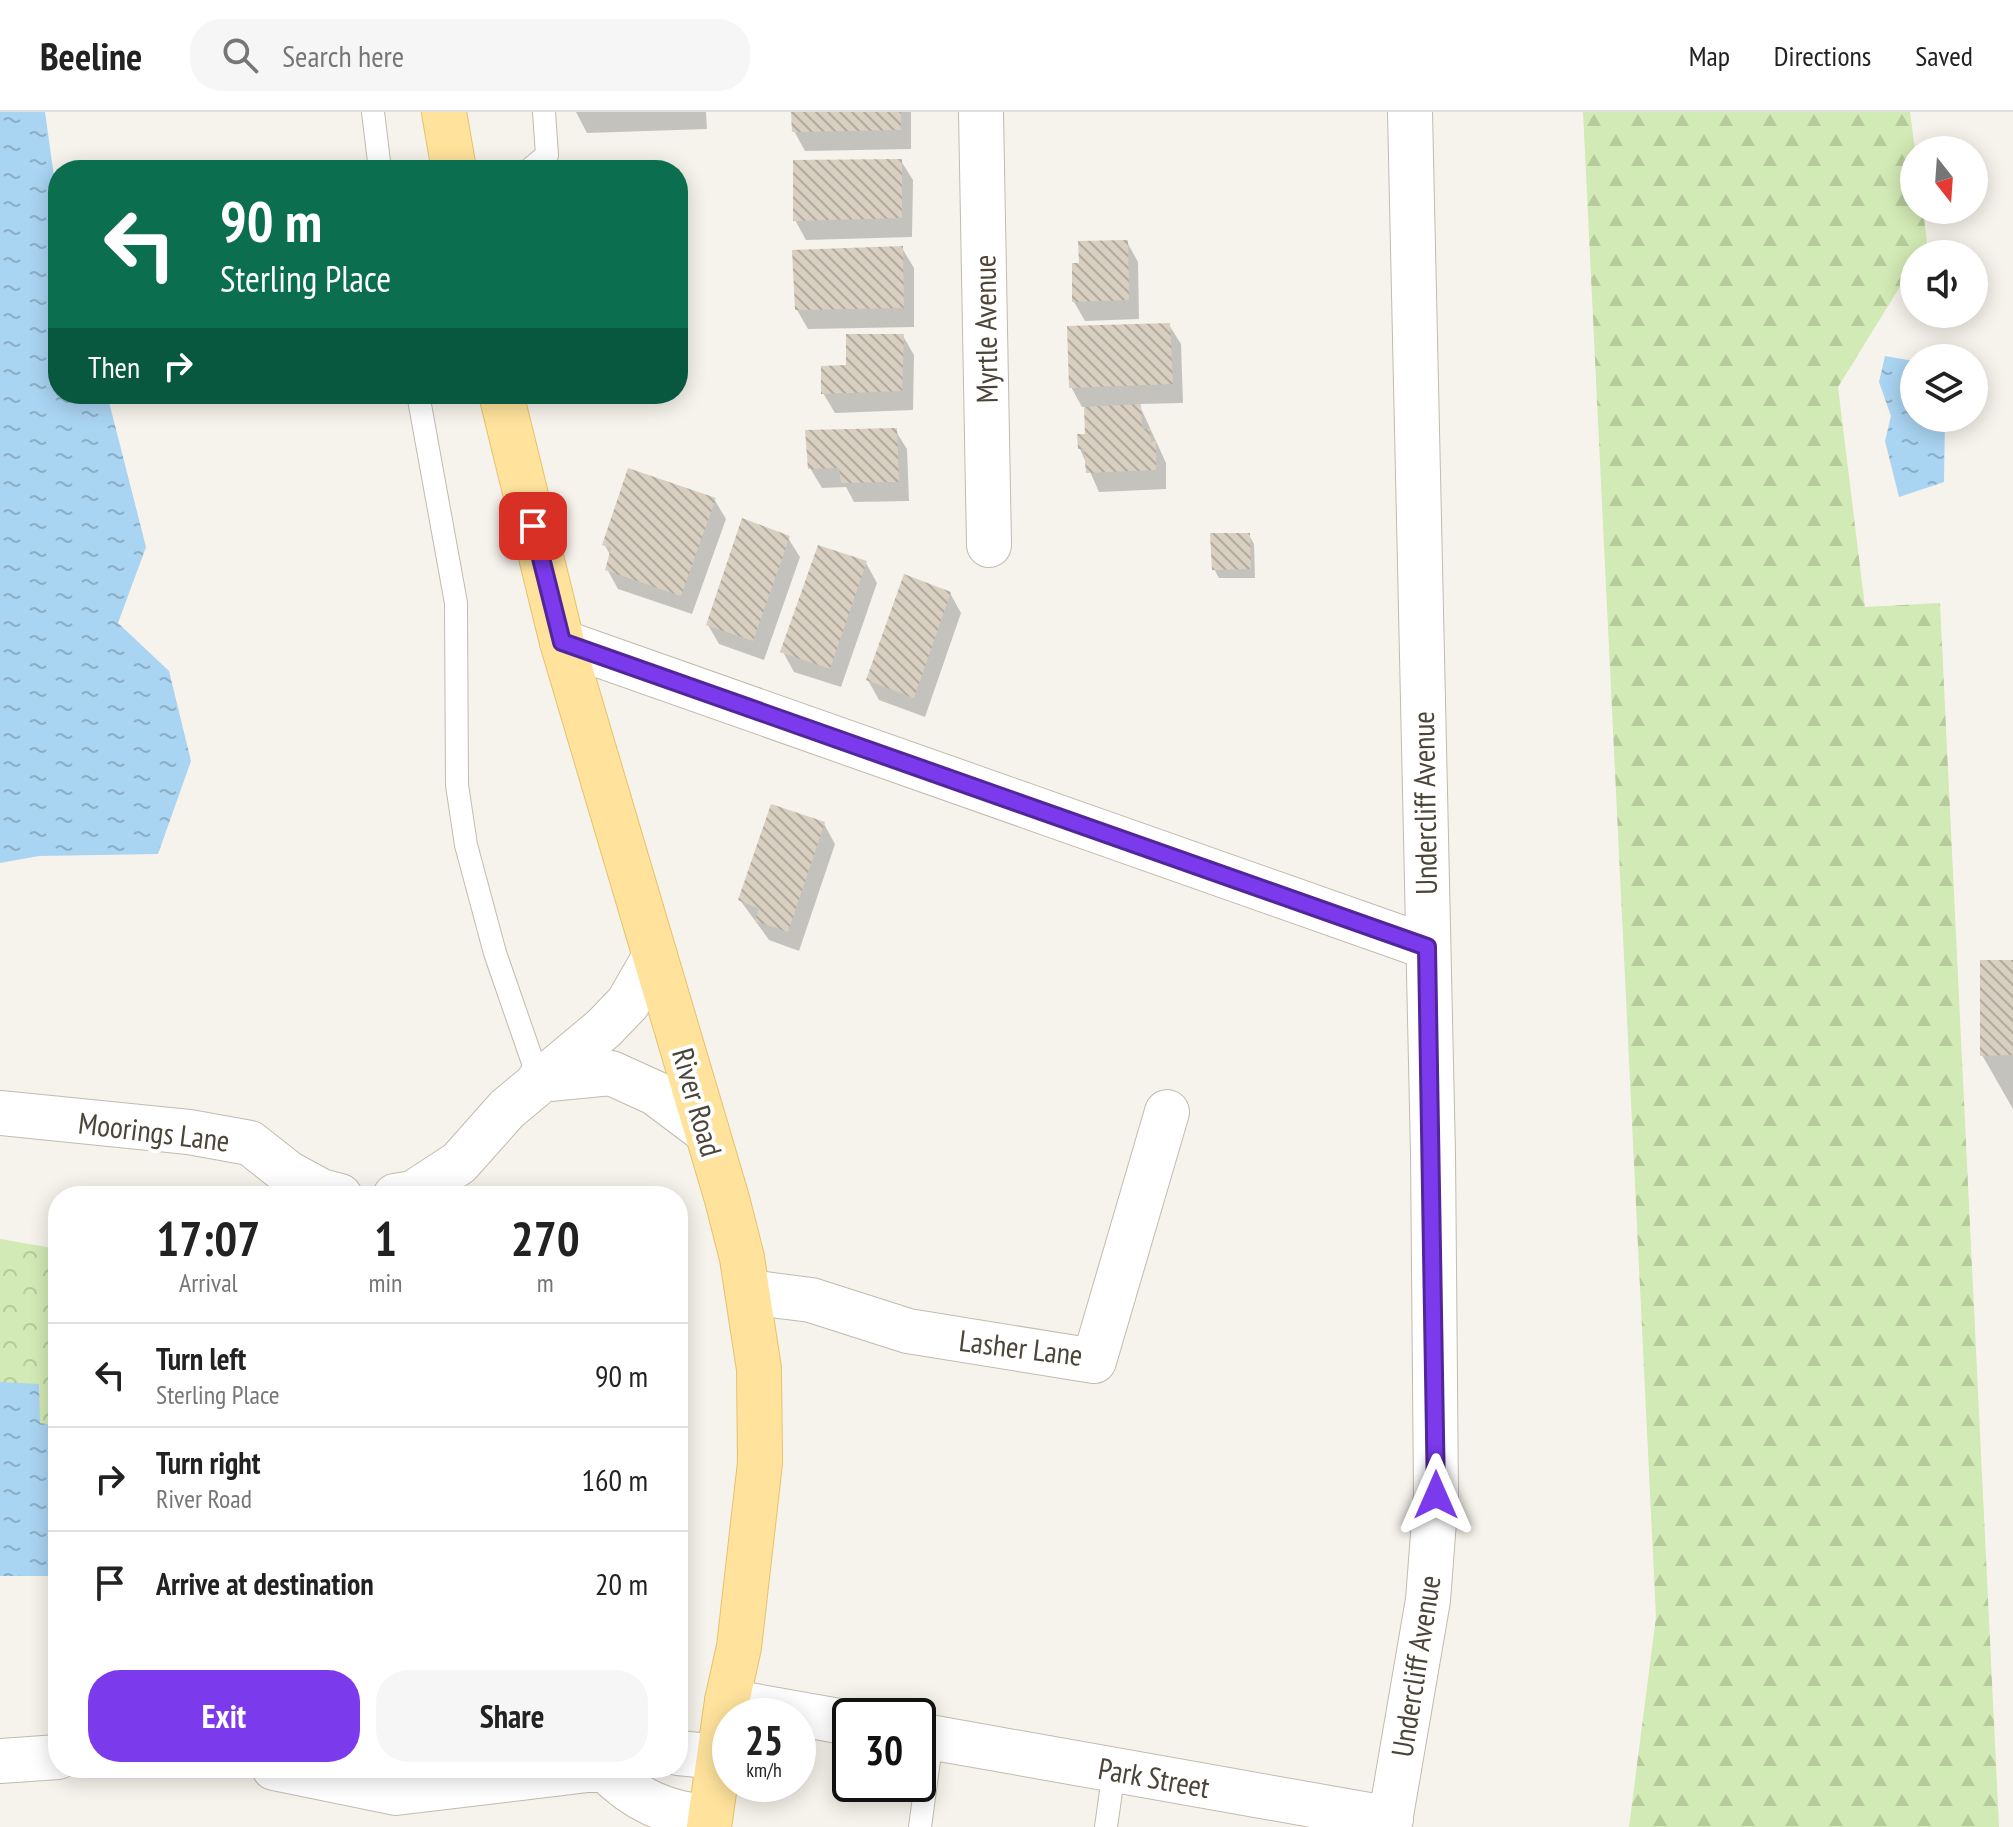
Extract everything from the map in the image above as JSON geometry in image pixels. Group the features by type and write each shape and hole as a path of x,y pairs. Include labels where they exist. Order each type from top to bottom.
{"main road":[{"path":"444,112 452,160"},
{"name":"River Road","path":"503,404 562,642 707,1132 742,1258 748,1292 759,1369 760,1463 739,1647 728,1698"},
{"name":"River Road","path":"710,1823 698,1755 712,1729"}],"street":[{"name":"Myrtle Avenue","path":"981,112 989,545"},
{"name":"Undercliff Avenue","path":"1390,1823 1428,1600 1436,1495 1410,112"},
{"path":"562,642 1427,947"},
{"path":"424,1186 459,1163 492,1124 539,1080 604,1028 628,1003 655,956"},
{"path":"539,1080 611,1073 655,1093 707,1132"},
{"name":"Lasher Lane","path":"748,1292 811,1300 908,1331 1094,1361 1167,1112"},
{"name":"Moorings Lane","path":"0,1113 189,1132 250,1143 288,1173 312,1186"},
{"name":"Park Street","path":"936,1738 1390,1823"},
{"path":"0,1761 48,1758"},
{"path":"323,1778 396,1793 521,1778"},
{"path":"614,1778 626,1791 649,1805 710,1823"}],"lane":[{"path":"373,112 379,160"},
{"path":"541,160 547,155 544,112"},
{"path":"420,404 456,603 457,785 466,845 495,953 539,1080"},
{"path":"1106,1827 1114,1770"},
{"path":"920,1827 921,1802"}],"green space":[{"path":"1583,112 1910,112 1913,136 1900,136 1900,224 1925,224 1927,240 1900,240 1900,287 1838,387 1865,607 1940,603 1999,1827 1629,1827 1656,1617"},
{"path":"0,1239 48,1247 48,1474 0,1421"}],"water":[{"path":"0,112 45,112 52,160 48,160 48,404 110,404 146,547 118,623 169,671 191,761 158,854 39,856 0,863"},
{"path":"1885,356 1900,359 1900,432 1945,432 1944,482 1899,497 1885,441 1891,416 1879,382"},
{"path":"0,1382 39,1384 40,1423 48,1424 48,1576 0,1576"}],"building":[{"path":"791,112 901,112 901,130 792,132"},
{"path":"902,159 902,218 793,221 793,160"},
{"path":"1128,240 1129,300 1072,302 1072,263 1079,263 1078,241"},
{"path":"903,246 904,308 795,310 792,250"},
{"path":"1170,323 1173,384 1069,388 1067,326"},
{"path":"846,334 904,334 902,391 821,394 821,366 846,365"},
{"path":"1141,404 1142,429 1150,429 1151,442 1156,441 1156,470 1086,473 1084,449 1078,449 1077,434 1085,434 1084,407"},
{"path":"897,428 899,482 841,483 839,468 808,469 805,430"},
{"path":"628,468 716,498 681,596 605,570 611,548 602,545"},
{"path":"742,518 790,536 753,641 706,625"},
{"path":"1210,533 1250,533 1251,569 1212,570"},
{"path":"818,545 867,561 830,669 780,652"},
{"path":"904,574 951,592 914,698 866,680"},
{"path":"771,804 825,822 788,932 755,921 759,909 738,900"},
{"path":"1980,960 2013,960 2013,1055 1980,1056"}],"route":[{"path":"533,526 562,642 1427,947 1433,1154 1436,1495"}]}
